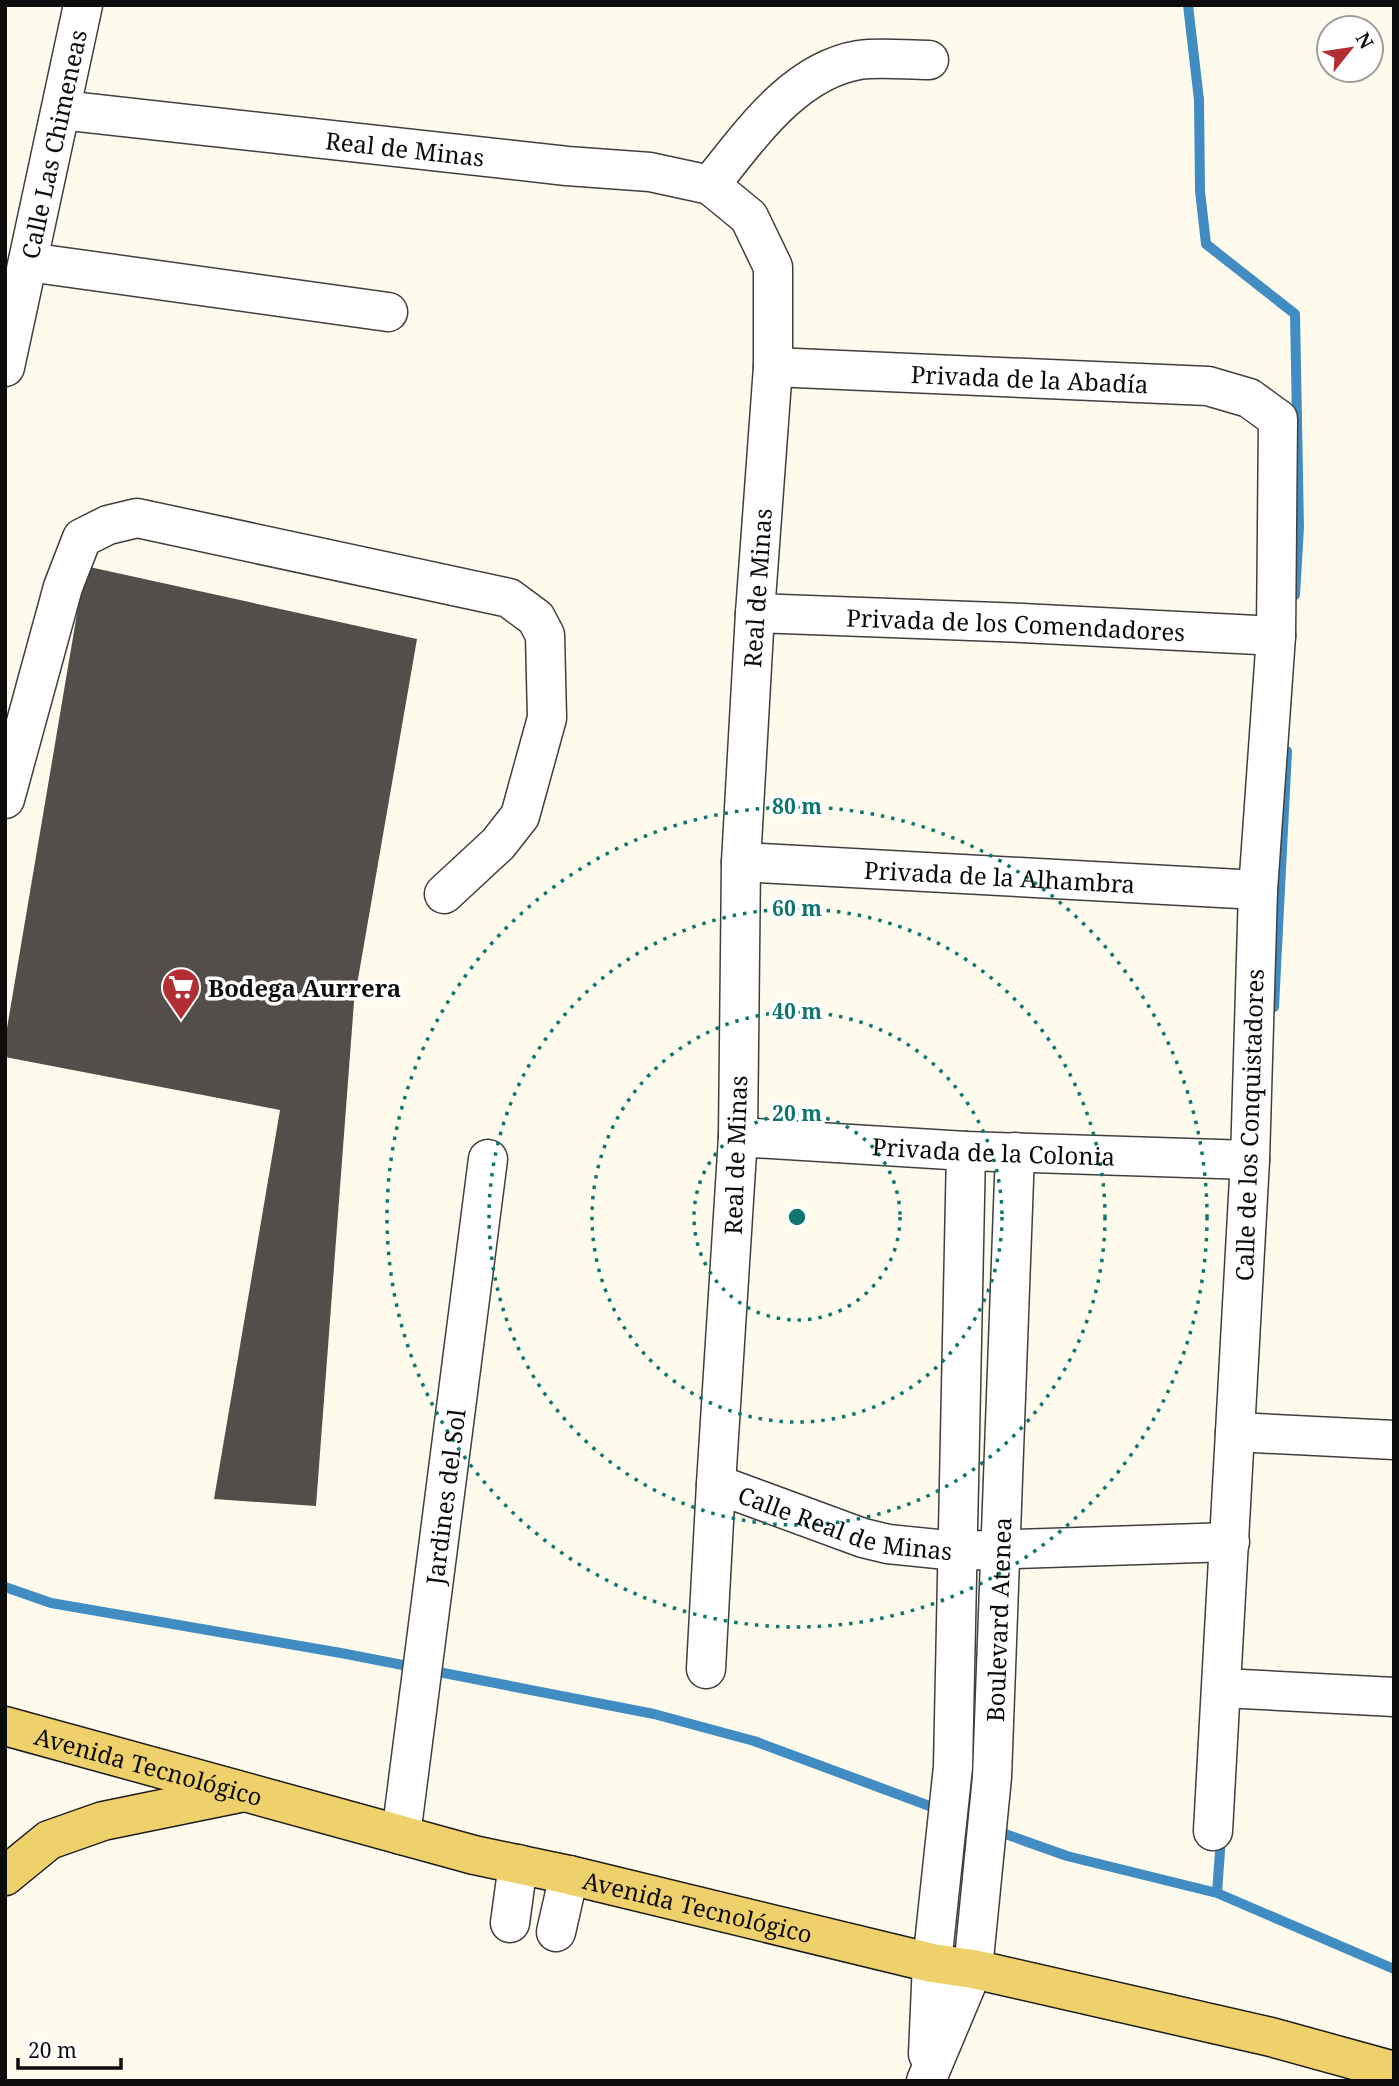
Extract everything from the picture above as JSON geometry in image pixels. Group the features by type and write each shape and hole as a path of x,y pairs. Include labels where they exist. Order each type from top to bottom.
{"main road":[{"name":"Avenida Tecnológico","path":"5,1726 474,1855 569,1875 932,1963 973,1969 1271,2037 1394,2071"},
{"path":"5,1876 49,1840 103,1821 247,1792"}],"street":[{"name":"Calle Las Chimeneas","path":"5,367 83,5"},
{"path":"710,185 753,131 788,96 828,69 860,60 929,60"},
{"name":"Real de Minas","path":"61,110 567,166 650,172 710,185 749,216 773,267 773,367 741,862 738,1137 706,1669"},
{"path":"28,262 388,312"},
{"name":"Privada de la Abadía","path":"773,367 1208,386 1249,398 1278,419"},
{"name":"Calle de los Conquistadores","path":"1213,1830 1223,1688 1250,1160 1258,890 1276,636 1278,419"},
{"path":"5,799 63,587 82,538 108,525 137,519 509,598 536,618 545,635 547,719 520,816 498,844 444,894"},
{"name":"Privada de los Comendadores","path":"755,613 1276,636"},
{"name":"Privada de la Alhambra","path":"741,862 1258,890"},
{"name":"Privada de la Colonia","path":"738,1137 966,1151 1250,1160"},
{"name":"Boulevard Atenea","path":"926,2078 932,1963 953,1767 966,1151"},
{"name":"Boulevard Atenea","path":"926,2078 973,1969 987,1844 992,1777 1015,1152"},
{"name":"Jardines del Sol","path":"401,1835 488,1159"},
{"path":"1235,1432 1394,1440"},
{"name":"Calle Real de Minas","path":"716,1485 863,1538 888,1544 957,1551 1230,1542"},
{"path":"1223,1688 1394,1697"},
{"path":"510,1923 518,1864"},
{"path":"556,1931 569,1875"}],"building":[{"name":"Bodega Aurrera","path":"85,566 417,639 354,1002 316,1506 214,1499 280,1110 5,1057 5,1040"}],"waterway":[{"path":"1188,5 1199,100 1200,191 1206,244 1295,314 1299,527 1295,595"},
{"path":"1274,1007 1287,751"},
{"path":"5,1587 51,1603 341,1653 654,1714 754,1741 943,1811"},
{"path":"994,1830 1067,1856 1217,1893 1394,1969"},
{"path":"1217,1893 1221,1837"}],"place":[{"name":"Bodega Aurrera","path":"181,1021"}]}
